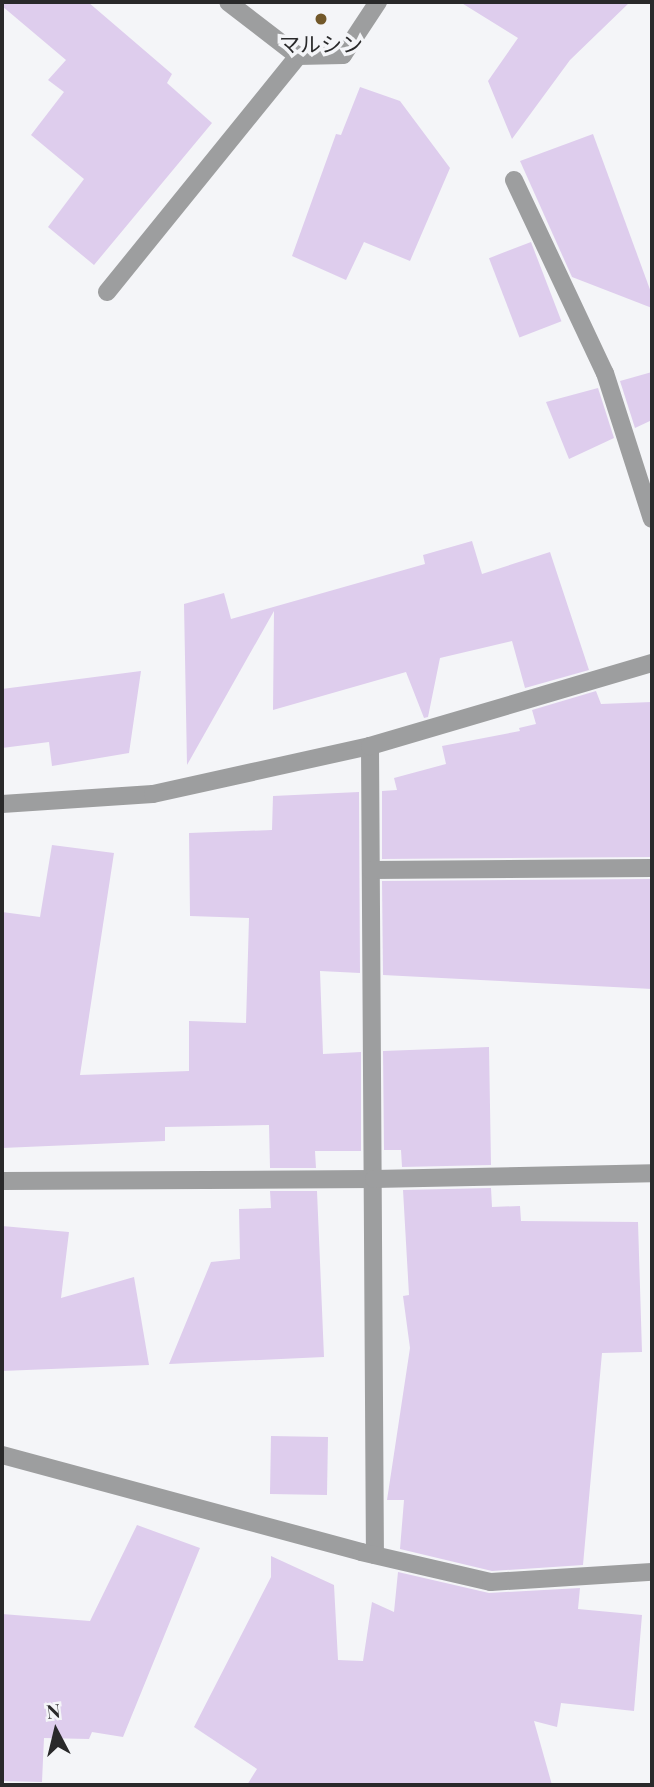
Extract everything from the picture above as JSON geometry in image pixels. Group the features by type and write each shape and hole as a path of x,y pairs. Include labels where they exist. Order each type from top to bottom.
{"street":[{"path":"228,2 298,56 343,55 378,2"},
{"path":"107,292 298,56"},
{"path":"514,180 605,373 652,519"},
{"path":"2,804 153,794 370,746 652,663"},
{"path":"370,746 375,1555"},
{"path":"371,870 652,868"},
{"path":"2,1181 374,1180 652,1173"},
{"path":"2,1455 375,1555 491,1582 652,1573"}],"building":[{"path":"2,2 88,2 172,74 167,83 212,123 94,265 48,227 84,179 31,135 64,92 48,80 66,60 2,6"},
{"path":"460,2 630,2 570,60 512,139 488,81 518,38"},
{"path":"360,87 400,101 450,168 410,261 364,242 346,280 292,256 336,134 341,135"},
{"path":"593,134 652,295 652,308 572,277 520,161"},
{"path":"531,242 561,321 519,337 489,258"},
{"path":"652,372 652,420 635,428 620,381"},
{"path":"598,388 614,438 569,459 546,402"},
{"path":"472,541 482,574 550,552 589,670 525,688 512,641 440,658 428,717 424,718 406,672 273,710 274,611 187,765 184,604 224,593 231,619 425,564 423,555"},
{"path":"141,671 129,753 52,766 49,742 2,748 2,689"},
{"path":"596,691 601,704 652,702 652,857 382,859 382,791 397,790 394,778 446,764 442,746 520,731 519,728 536,724 532,710"},
{"path":"359,792 360,973 320,971 323,1054 361,1052 361,1151 315,1151 316,1168 270,1168 269,1125 165,1127 165,1141 2,1148 2,912 40,917 52,845 114,853 80,1075 189,1071 189,1021 246,1023 249,918 190,916 189,833 272,830 273,796"},
{"path":"652,879 652,989 383,975 382,881"},
{"path":"489,1047 491,1165 402,1167 401,1150 384,1150 383,1051"},
{"path":"491,1188 492,1207 520,1206 521,1221 638,1222 642,1352 602,1353 583,1565 492,1571 400,1549 404,1500 387,1500 410,1348 403,1296 409,1295 403,1190"},
{"path":"270,1191 317,1191 324,1357 169,1364 211,1262 240,1259 239,1209 271,1208"},
{"path":"2,1226 69,1232 61,1298 134,1277 149,1365 2,1371"},
{"path":"271,1436 328,1437 327,1495 270,1494"},
{"path":"137,1525 200,1548 123,1737 92,1732 89,1739 44,1738 42,1782 2,1781 2,1614 90,1621"},
{"path":"271,1556 334,1585 338,1660 363,1661 372,1602 394,1612 398,1572 489,1593 580,1588 578,1609 642,1615 634,1711 561,1703 557,1727 534,1721 552,1785 247,1785 257,1769 194,1727 271,1577"}],"place":[{"name":"マルシン","path":"321,19"}]}
